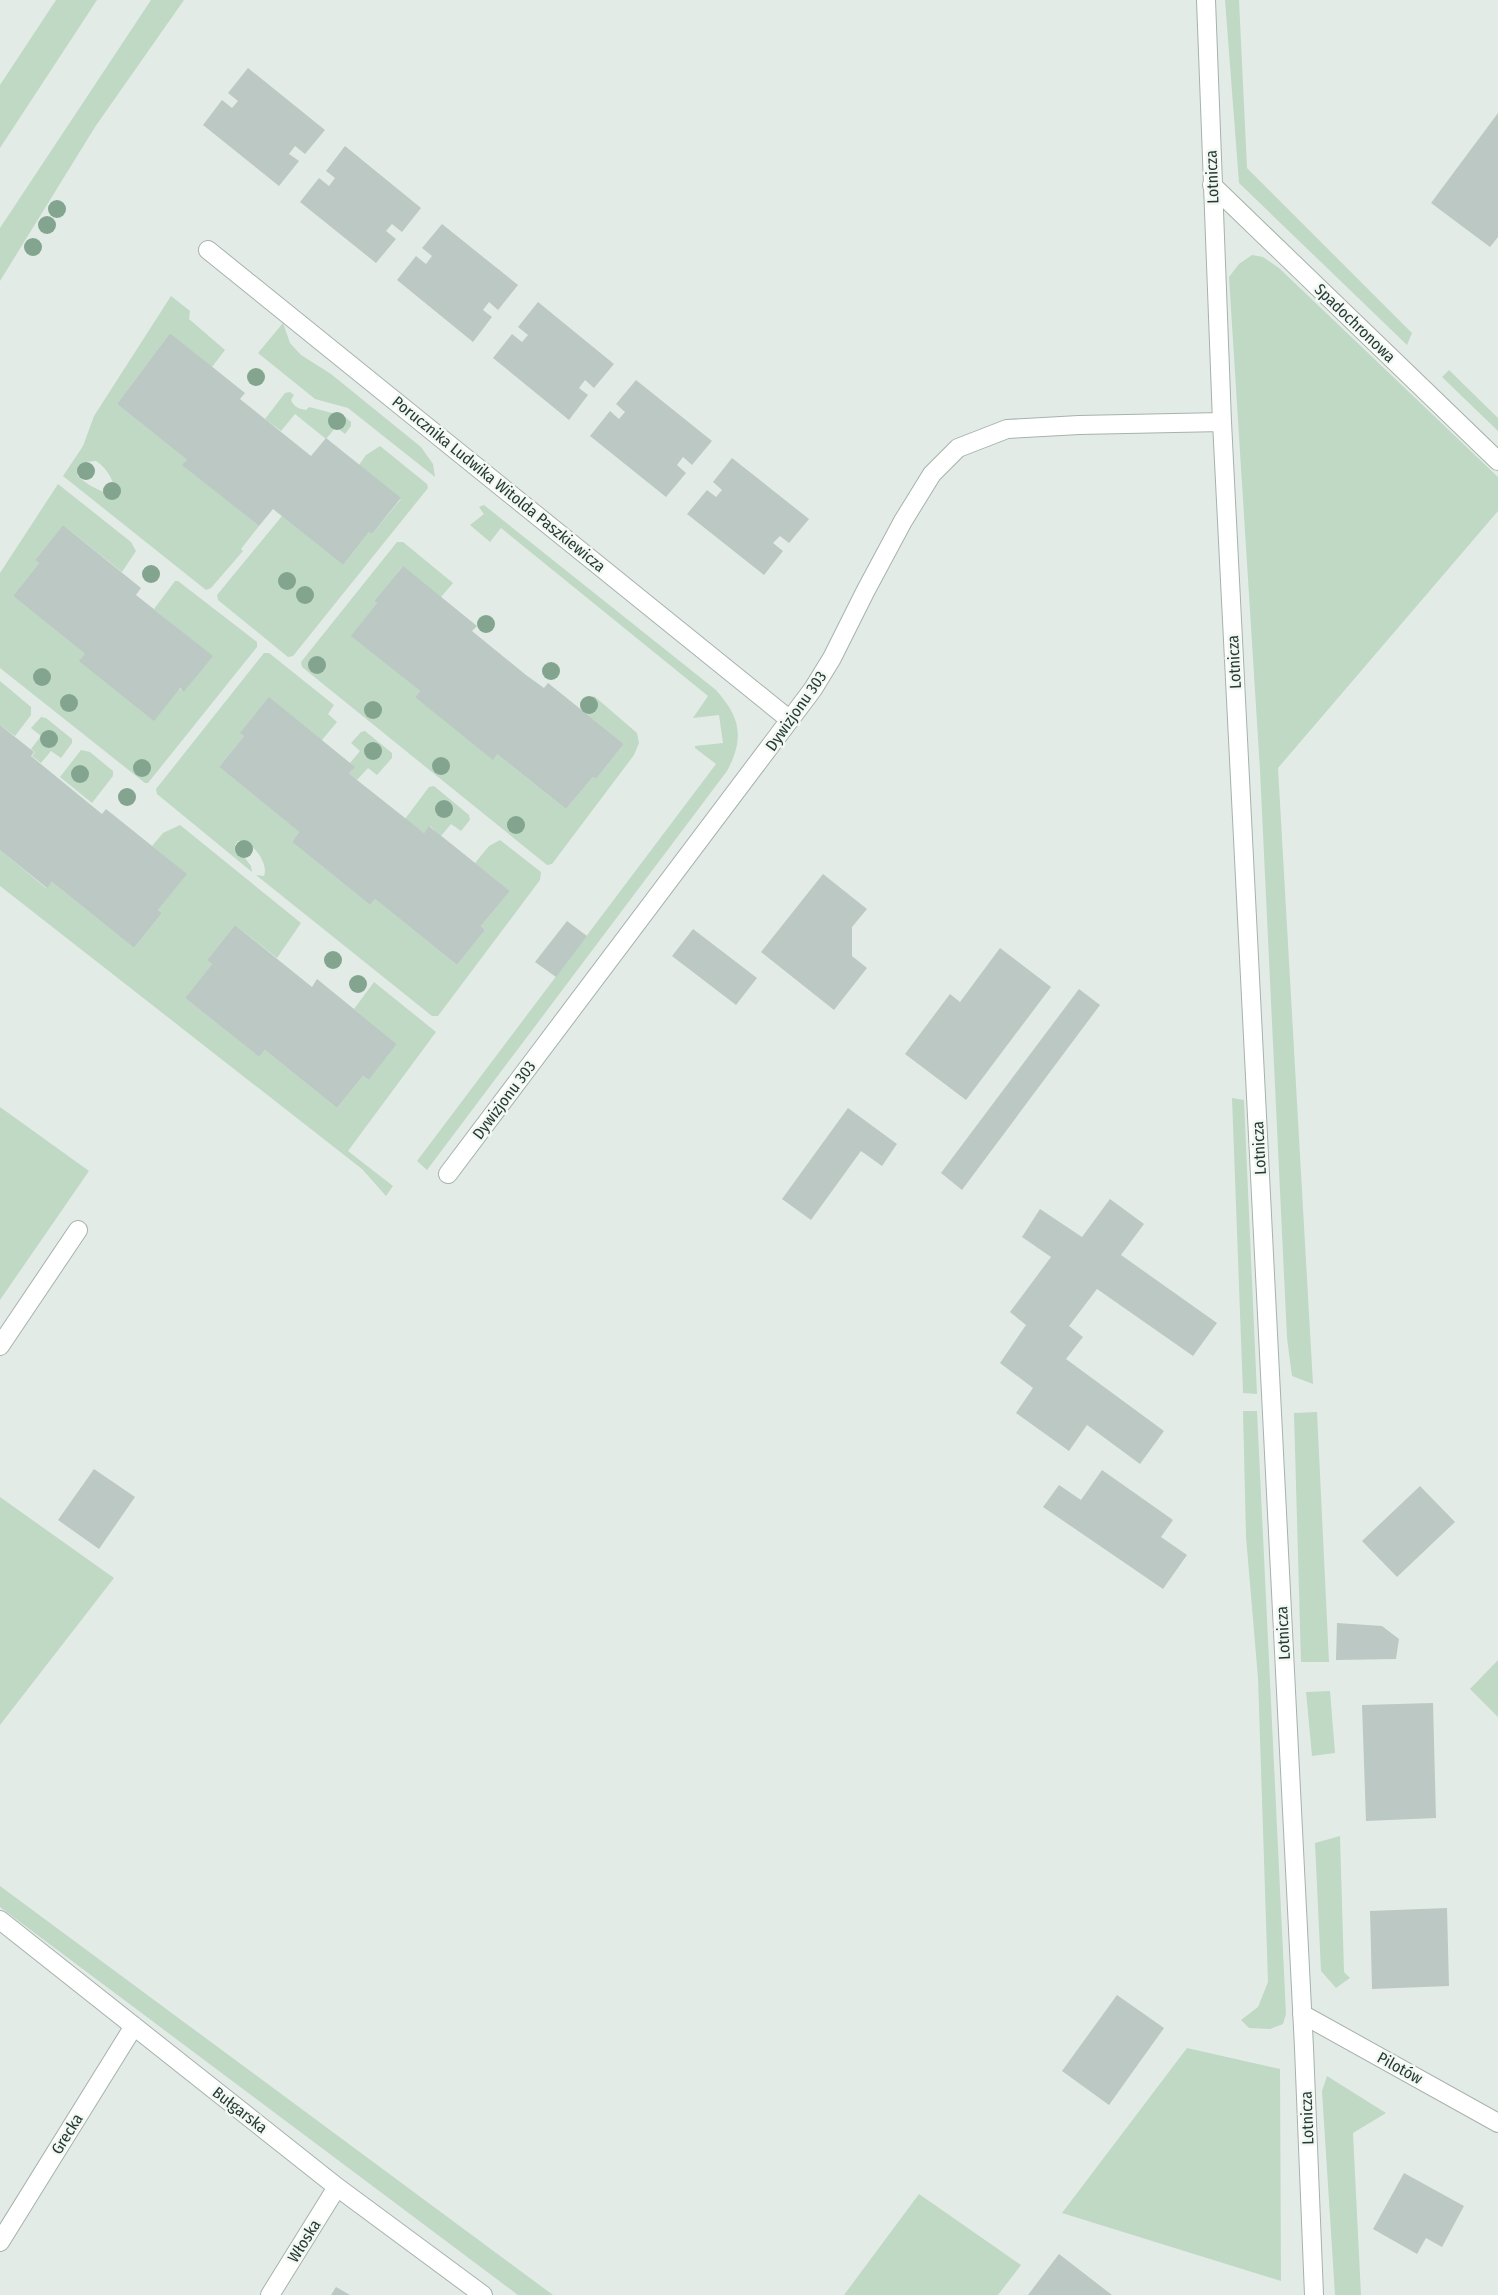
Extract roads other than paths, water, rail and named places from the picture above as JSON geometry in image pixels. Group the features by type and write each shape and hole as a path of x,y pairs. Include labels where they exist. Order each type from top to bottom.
{"street":[{"name":"Lotnicza","path":"1206,0 1222,422 1302,2014 1314,2295"},
{"name":"Spadochronowa","path":"1212,185 1498,461"},
{"name":"Porucznika Ludwika Witolda Paszkiewicza","path":"208,250 789,720"},
{"name":"Dywizjonu 303","path":"448,1174 813,689 832,658 903,521 933,474 958,448 1007,429 1222,422"},
{"path":"0,1346 78,1230"},
{"name":"Bułgarska","path":"0,1920 337,2187 483,2295"},
{"name":"Pilotów","path":"1302,2014 1498,2122"},
{"name":"Grecka","path":"0,2242 135,2026"},
{"name":"Włoska","path":"270,2295 337,2187"}]}
